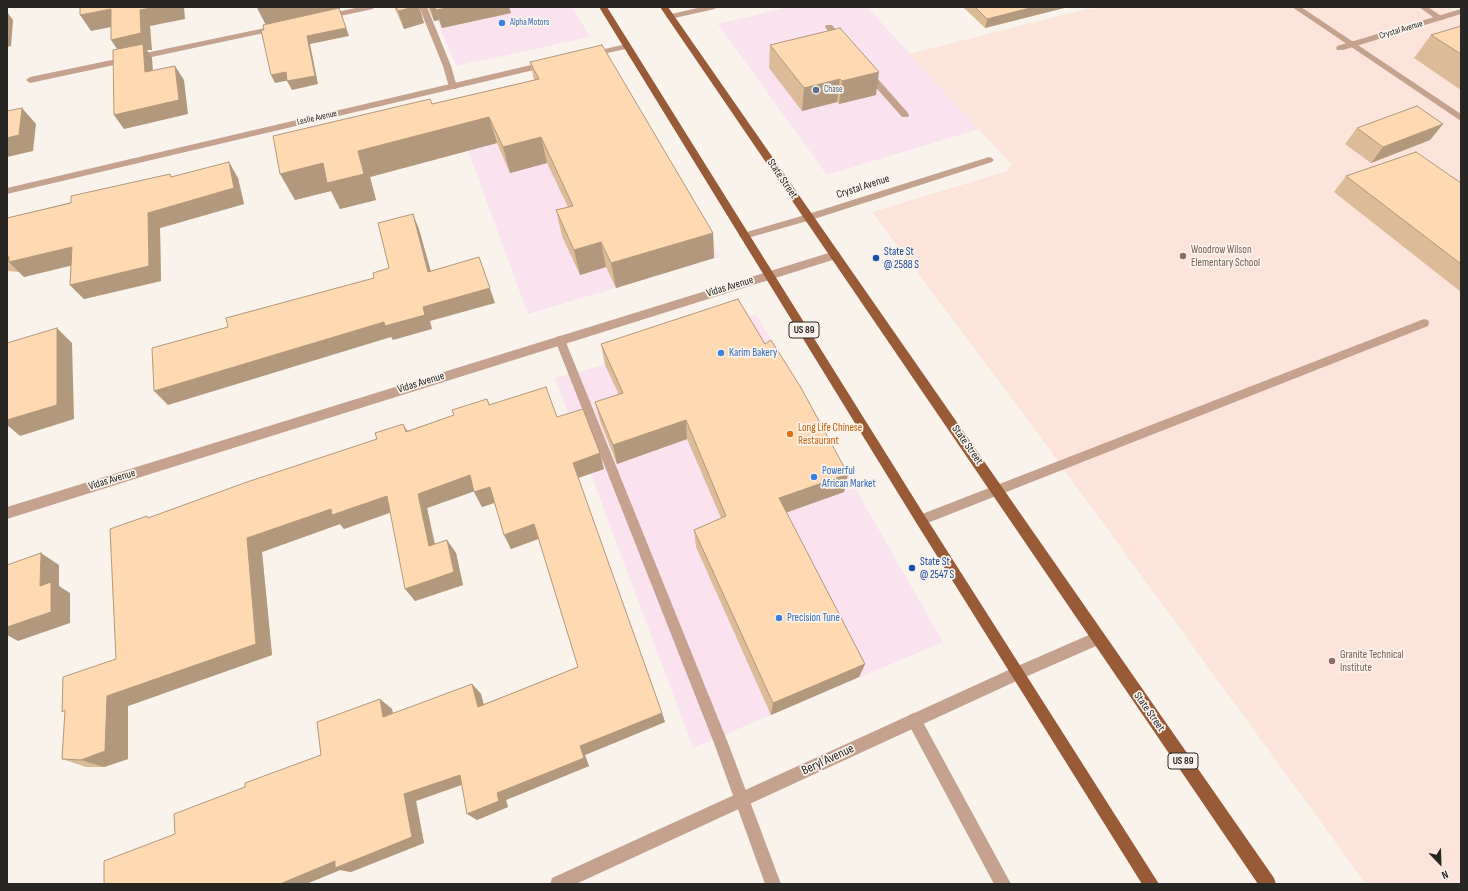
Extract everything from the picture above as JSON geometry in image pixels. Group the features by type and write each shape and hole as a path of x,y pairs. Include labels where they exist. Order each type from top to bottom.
{"main road":[{"name":"US 89","path":"603,7 921,520 1151,884"},
{"name":"State Street","path":"664,7 1268,884"}],"street":[{"path":"317,19 370,7"},
{"path":"423,7 453,87"},
{"path":"670,17 712,7"},
{"path":"1296,7 1461,118"},
{"path":"1422,7 1440,18"},
{"name":"Crystal Avenue","path":"1340,48 1461,11"},
{"path":"30,80 286,25"},
{"path":"829,27 849,50"},
{"path":"583,56 627,46"},
{"name":"Leslie Avenue","path":"7,191 560,62"},
{"path":"859,62 905,115"},
{"name":"Crystal Avenue","path":"744,236 808,218 989,160"},
{"name":"Vidas Avenue","path":"7,513 835,255"},
{"path":"921,520 1424,323"},
{"path":"560,340 743,799 774,884"},
{"name":"Beryl Avenue","path":"558,884 914,720 1098,638"},
{"path":"914,720 1003,884"}],"shaded area":[{"path":"431,7 572,7 590,37 456,66"},
{"path":"788,7 867,7 979,129 827,175 718,24"},
{"path":"1103,7 1448,7 1461,15 1461,884 1366,884 1041,438 872,212 1008,171 1011,164 909,54 1090,8 1092,10"},
{"path":"613,70 720,257 528,314 452,107"},
{"path":"756,314 943,642 693,748 555,378 605,365"}],"building":[{"path":"80,7 156,7 140,10 141,33 111,40 111,9 80,15"},
{"path":"396,7 414,7 398,11"},
{"path":"435,7 452,7 436,10"},
{"path":"975,7 1034,7 987,19"},
{"path":"339,8 346,28 307,36 315,76 287,81 286,72 271,75 261,30 264,30 263,25"},
{"path":"1461,26 1461,54 1431,35"},
{"path":"840,28 879,72 842,81 840,79 804,88 770,45"},
{"path":"143,44 145,72 175,66 179,100 114,115 113,50"},
{"path":"602,45 713,233 611,263 601,242 574,250 556,210 573,206 541,137 503,147 489,117 358,151 364,174 327,183 323,163 280,174 273,136 430,99 432,104 539,79 530,62"},
{"path":"1417,106 1443,124 1383,147 1357,128"},
{"path":"22,108 19,135 7,138 7,111"},
{"path":"1416,152 1461,183 1461,264 1346,176"},
{"path":"229,162 234,188 148,213 149,266 70,285 72,247 9,262 9,257 7,257 7,218 71,203 71,196 170,174 171,177"},
{"path":"413,214 428,272 479,257 490,288 423,307 425,315 385,326 384,322 154,391 152,348 228,327 226,318 374,278 373,273 389,268 378,223"},
{"path":"738,299 765,344 771,340 800,386 848,474 779,498 865,664 773,703 694,530 726,516 686,420 613,445 595,402 623,393 601,344"},
{"path":"57,328 57,405 7,420 7,343"},
{"path":"546,387 557,417 583,409 600,453 573,463 662,713 580,746 584,758 497,793 499,801 467,814 460,775 404,794 412,837 335,868 335,861 280,884 104,884 104,861 175,834 174,814 245,787 245,783 321,755 317,722 380,699 383,717 472,684 478,707 578,667 534,524 504,535 490,487 474,492 470,475 418,494 429,546 447,540 454,572 405,589 387,496 332,515 331,509 247,538 256,644 107,696 105,751 81,760 62,759 65,710 62,712 63,677 116,659 110,529 147,516 148,518 247,482 377,439 375,433 403,424 406,432 454,415 452,410 487,399 489,405"},
{"path":"41,553 40,586 51,582 51,612 7,627 7,565"}],"place":[{"name":"Alpha Motors","path":"502,23"},
{"name":"Chase","path":"816,90"},
{"name":"Woodrow Wilson Elementary School","path":"1183,256"},
{"name":"State St @ 2588 S","path":"876,258"},
{"name":"Karim Bakery","path":"721,353"},
{"name":"Long Life Chinese Restaurant","path":"790,434"},
{"name":"Powerful African Market","path":"814,477"},
{"name":"State St @ 2547 S","path":"912,568"},
{"name":"Precision Tune","path":"779,618"},
{"name":"Granite Technical Institute","path":"1332,661"}]}
